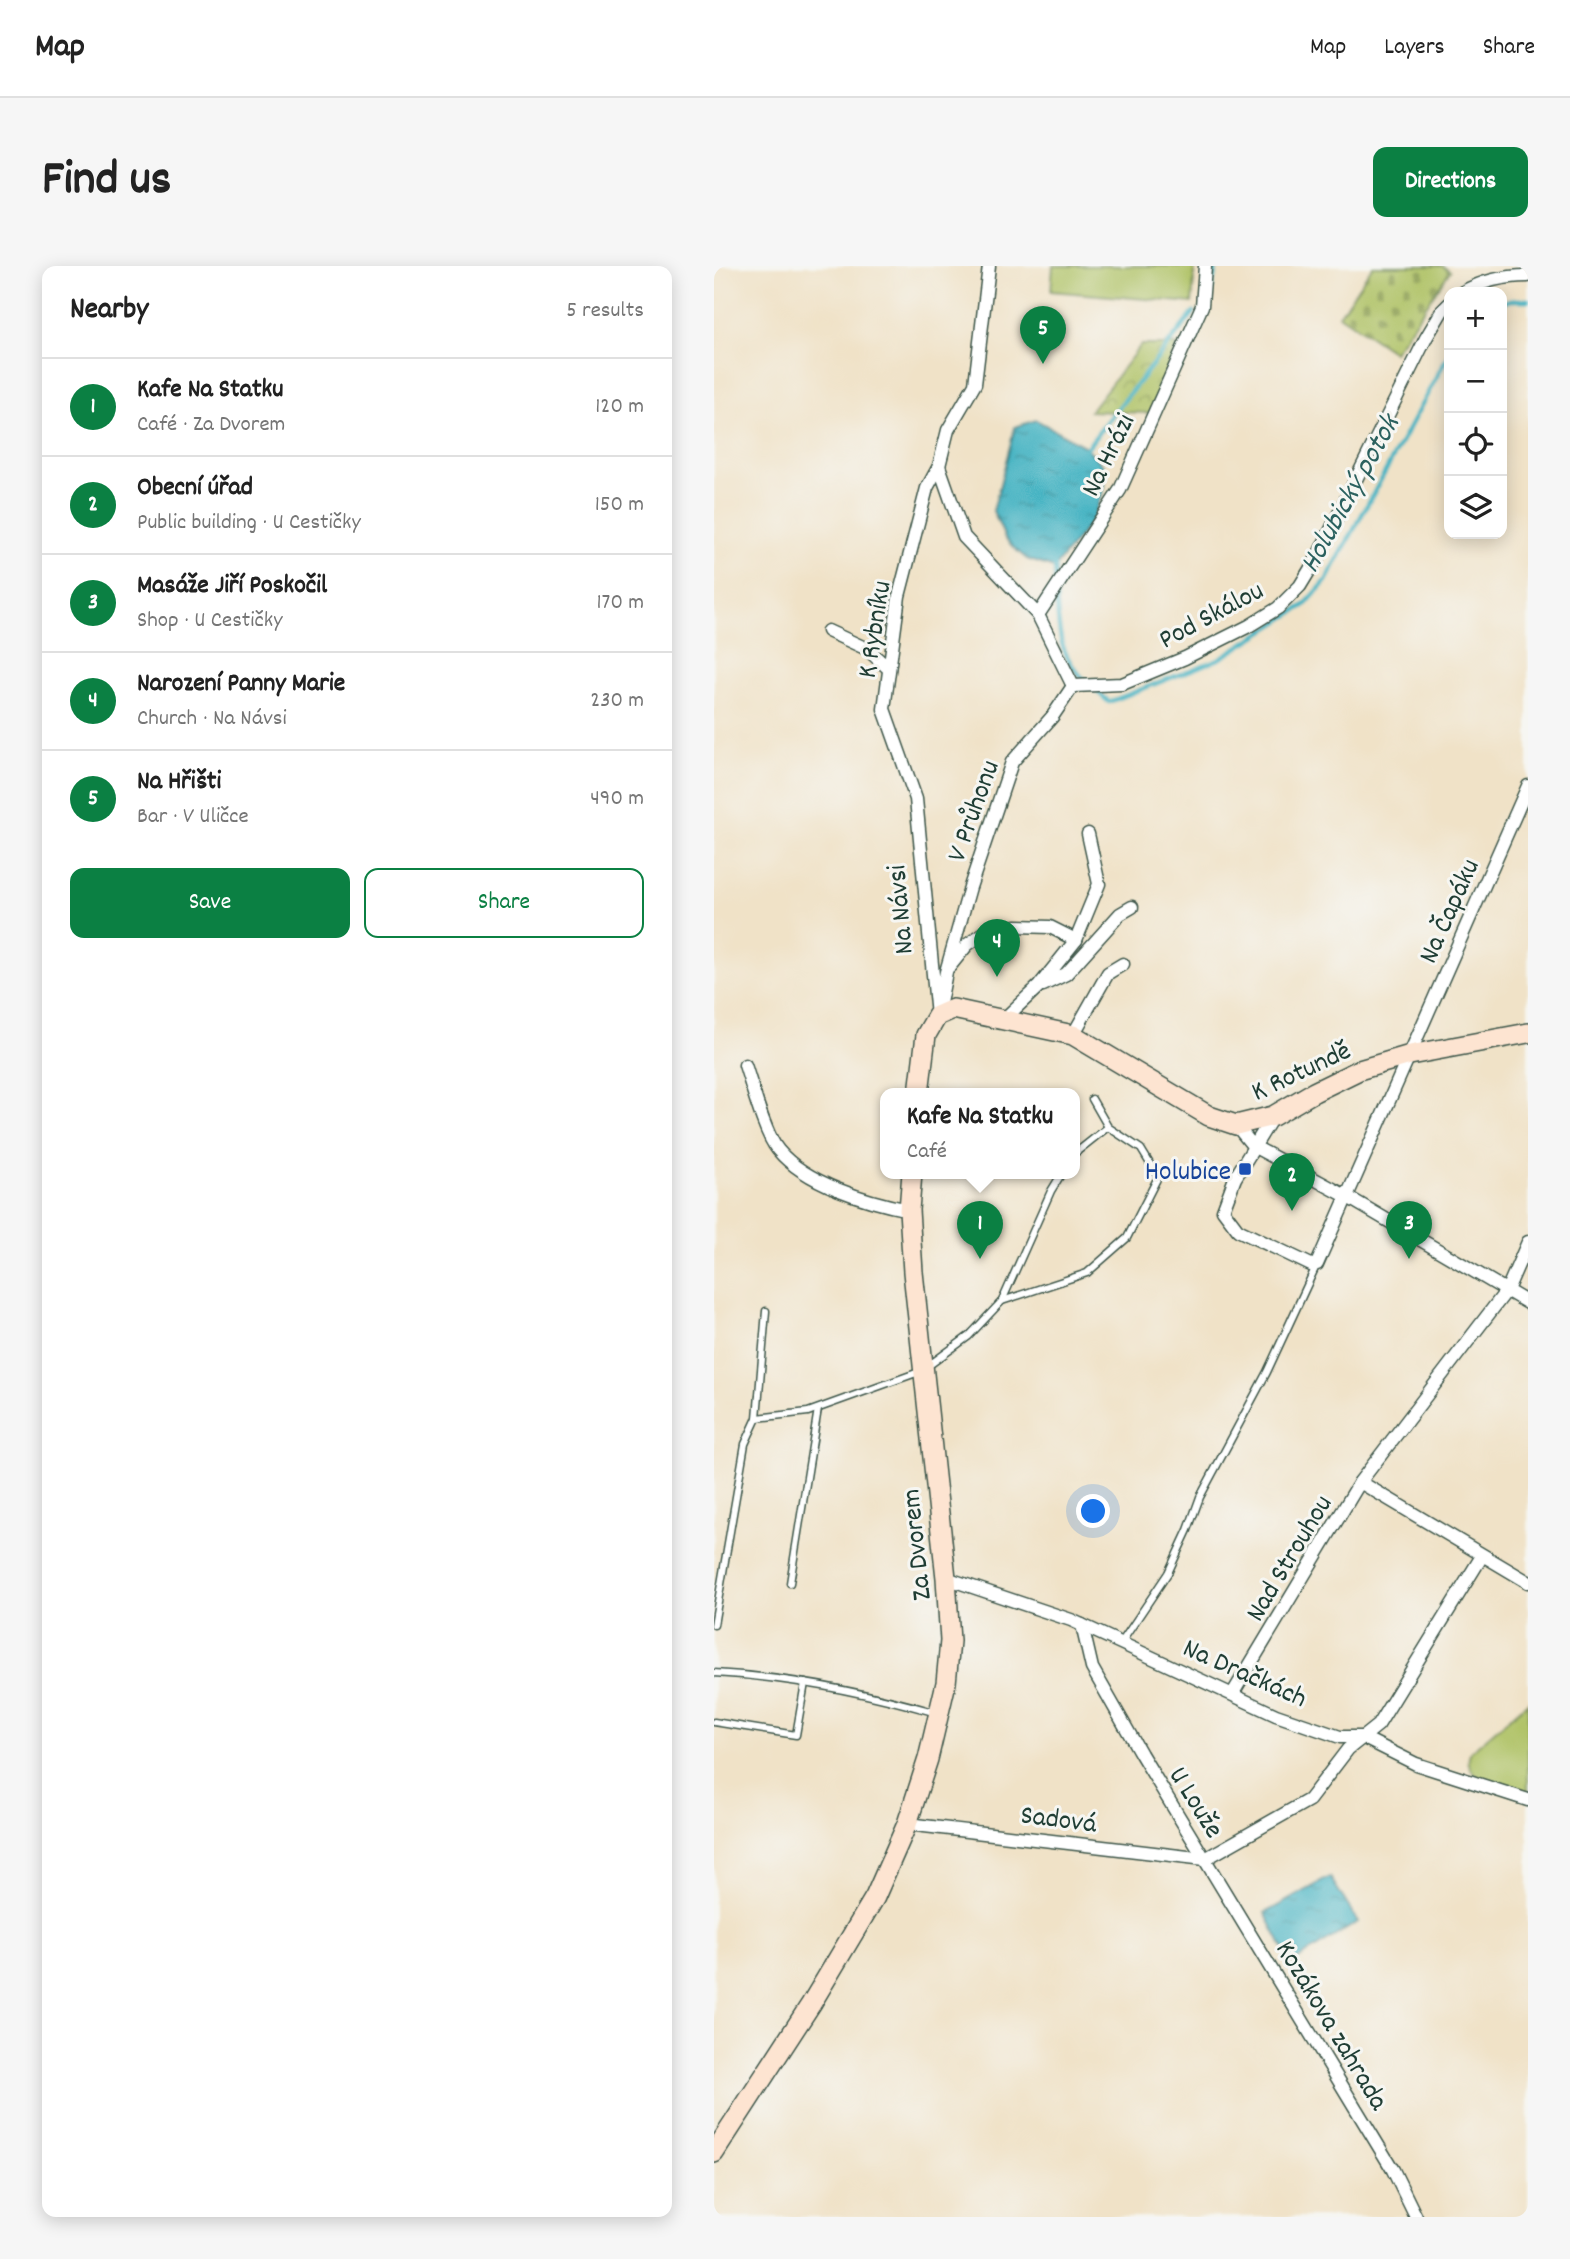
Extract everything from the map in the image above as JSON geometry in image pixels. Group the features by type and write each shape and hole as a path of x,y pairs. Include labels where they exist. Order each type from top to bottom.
{"street":[{"name":"K Rybníku","path":"916,799 884,709 889,669 899,596 927,488 939,466 948,430 975,384 989,266"},
{"name":"Na Hrázi","path":"1038,615 1120,490 1202,306 1205,266"},
{"path":"1472,287 1505,276 1528,276"},
{"name":"Pod Skálou","path":"1073,686 1122,684 1185,658 1259,620 1278,608 1300,586 1323,546 1426,338 1444,309"},
{"path":"939,466 964,537 1038,615 1073,686"},
{"path":"828,631 867,649 889,669"},
{"name":"V Průhonu","path":"970,887 1012,762 1052,717 1073,686"},
{"name":"Na Čapáku","path":"1317,1264 1528,786"},
{"name":"Na Návsi","path":"916,799 937,1016"},
{"path":"1002,1021 1039,986 1076,940 1099,884 1088,834"},
{"name":"Na Návsi","path":"920,1088 926,1035 937,1016 946,972 970,887"},
{"path":"1039,986 1066,974 1120,914 1132,907"},
{"name":"Na Návsi","path":"946,972 967,945 988,930 1017,926 1050,927 1076,940"},
{"path":"937,1016 953,1009 1073,1035 1108,973 1123,964"},
{"name":"K Rotundě","path":"1073,1035 1209,1116 1236,1125 1273,1115 1314,1091 1359,1070 1410,1055 1528,1033"},
{"path":"745,1065 769,1134 778,1150 794,1165 824,1184 855,1196 909,1210 912,1179"},
{"path":"1273,1115 1235,1178 1223,1210 1238,1230 1311,1265 1317,1264"},
{"path":"1236,1125 1253,1146 1346,1196 1528,1303"},
{"name":"Za Dvorem","path":"714,2153 811,2004 874,1897 907,1825 928,1759 946,1683 950,1641 946,1578 909,1210"},
{"name":"Nad Strouhou","path":"1233,1693 1360,1482 1507,1290 1528,1242"},
{"name":"Nad Strouhou","path":"1360,1482 1528,1582"},
{"path":"1362,1737 1378,1726 1482,1556"},
{"name":"Na Dračkách","path":"946,1578 1082,1625 1276,1714 1340,1737 1362,1737 1416,1764 1528,1800"},
{"name":"U Louže","path":"1082,1625 1092,1668 1140,1754 1205,1859 1309,1800 1348,1749 1362,1737"},
{"name":"Sadová","path":"907,1825 1205,1859"},
{"name":"Kozákova zahrada","path":"1205,1859 1393,2170 1416,2217"}],"lane":[{"path":"1002,1301 1087,1273 1127,1238 1158,1177 1141,1149 1108,1127 1092,1099"},
{"path":"1080,1149 1108,1127"},
{"path":"757,1418 808,1412 924,1370 969,1336 1002,1301 1058,1179"},
{"path":"1121,1643 1168,1573 1200,1497 1267,1372 1317,1264"},
{"path":"714,1625 745,1444 757,1418 766,1311"},
{"path":"790,1583 818,1409"},
{"path":"714,1673 766,1676 880,1697 939,1713"},
{"path":"714,1722 796,1735 805,1683"}],"green space":[{"path":"1053,266 1195,266 1192,303 1051,291"},
{"path":"1373,266 1442,266 1450,271 1394,352 1339,315"},
{"path":"1141,345 1177,345 1150,413 1090,411"},
{"path":"1528,1702 1528,1794 1487,1782 1471,1770 1469,1761 1471,1751"}],"water":[{"path":"1036,420 1086,447 1104,466 1105,487 1093,519 1054,568 1027,559 1014,548 1005,538 993,511 1015,427"},
{"path":"1330,1877 1358,1922 1291,1963 1265,1913"}],"waterway":[{"name":"Holubický potok","path":"1206,297 1211,291 1216,266"},
{"name":"Holubický potok","path":"1507,301 1528,300"},
{"name":"Holubický potok","path":"1085,450 1194,312"},
{"name":"Holubický potok","path":"1093,688 1109,702 1219,659 1305,605 1326,581 1444,363"},
{"name":"Holubický potok","path":"1055,564 1055,583"},
{"name":"Holubický potok","path":"1056,595 1059,631 1065,653 1077,673 1087,682"}],"place":[{"name":"Na Hřišti","path":"1043,364"},
{"name":"Narození Panny Marie","path":"997,977"},
{"name":"Holubice","path":"1245,1169"},
{"name":"Obecní úřad","path":"1292,1211"},
{"name":"Kafe Na Statku","path":"980,1259"},
{"name":"Masáže Jiří Poskočil","path":"1409,1259"}]}
